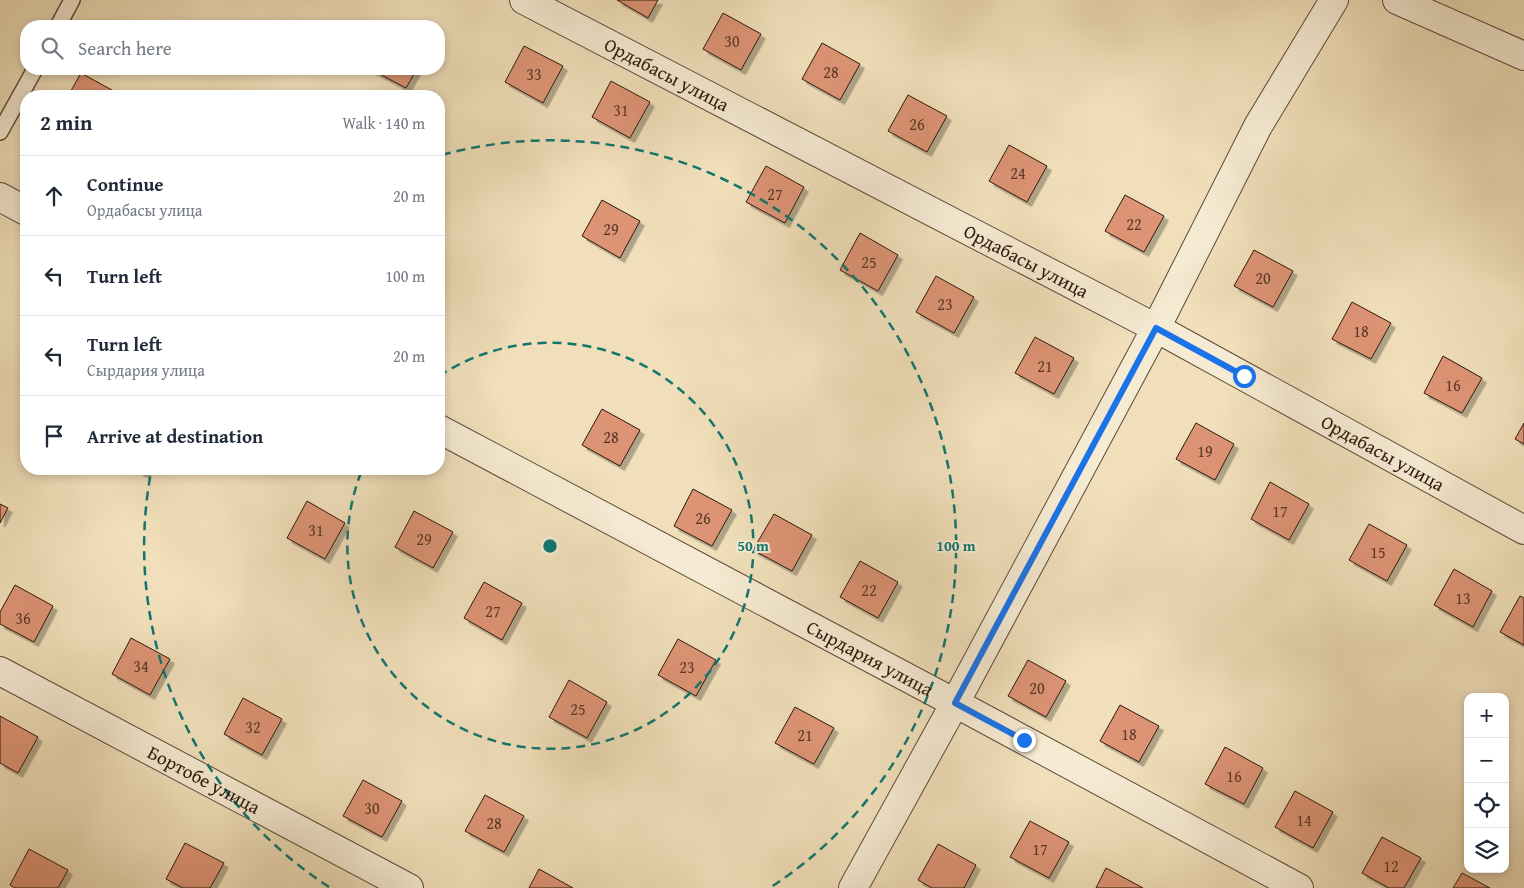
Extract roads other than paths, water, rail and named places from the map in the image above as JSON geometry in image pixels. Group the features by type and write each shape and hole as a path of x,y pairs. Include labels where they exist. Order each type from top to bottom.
{"street":[{"name":"Ордабасы улица","path":"524,0 1156,328 1524,530"},
{"path":"853,888 955,703 1156,328 1258,126 1334,0"},
{"path":"1397,0 1524,56"},
{"path":"0,197 20,208"},
{"name":"Сырдария улица","path":"445,432 1299,888"},
{"name":"Бортобе улица","path":"0,671 409,888"}],"lane":[{"path":"61,20 72,0"},
{"path":"23,90 32,75"},
{"path":"0,132 20,96"}]}
